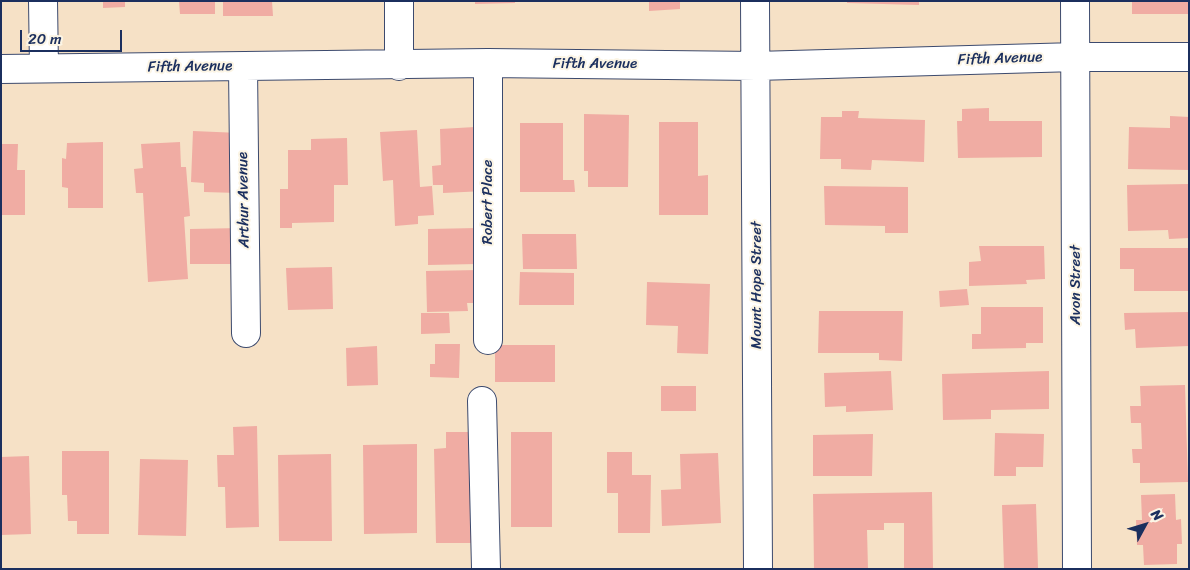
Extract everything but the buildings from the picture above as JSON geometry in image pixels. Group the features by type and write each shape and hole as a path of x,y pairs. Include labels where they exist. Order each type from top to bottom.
{"street":[{"path":"43,1 44,68"},
{"path":"399,1 400,66"},
{"name":"Mount Hope Street","path":"755,1 758,569"},
{"name":"Avon Street","path":"1075,1 1077,569"},
{"name":"Fifth Avenue","path":"1,69 400,66 488,63 756,66 1076,57 1189,57"},
{"name":"Robert Place","path":"488,63 488,340"},
{"name":"Arthur Avenue","path":"243,67 246,333"},
{"path":"482,401 486,569"}]}
